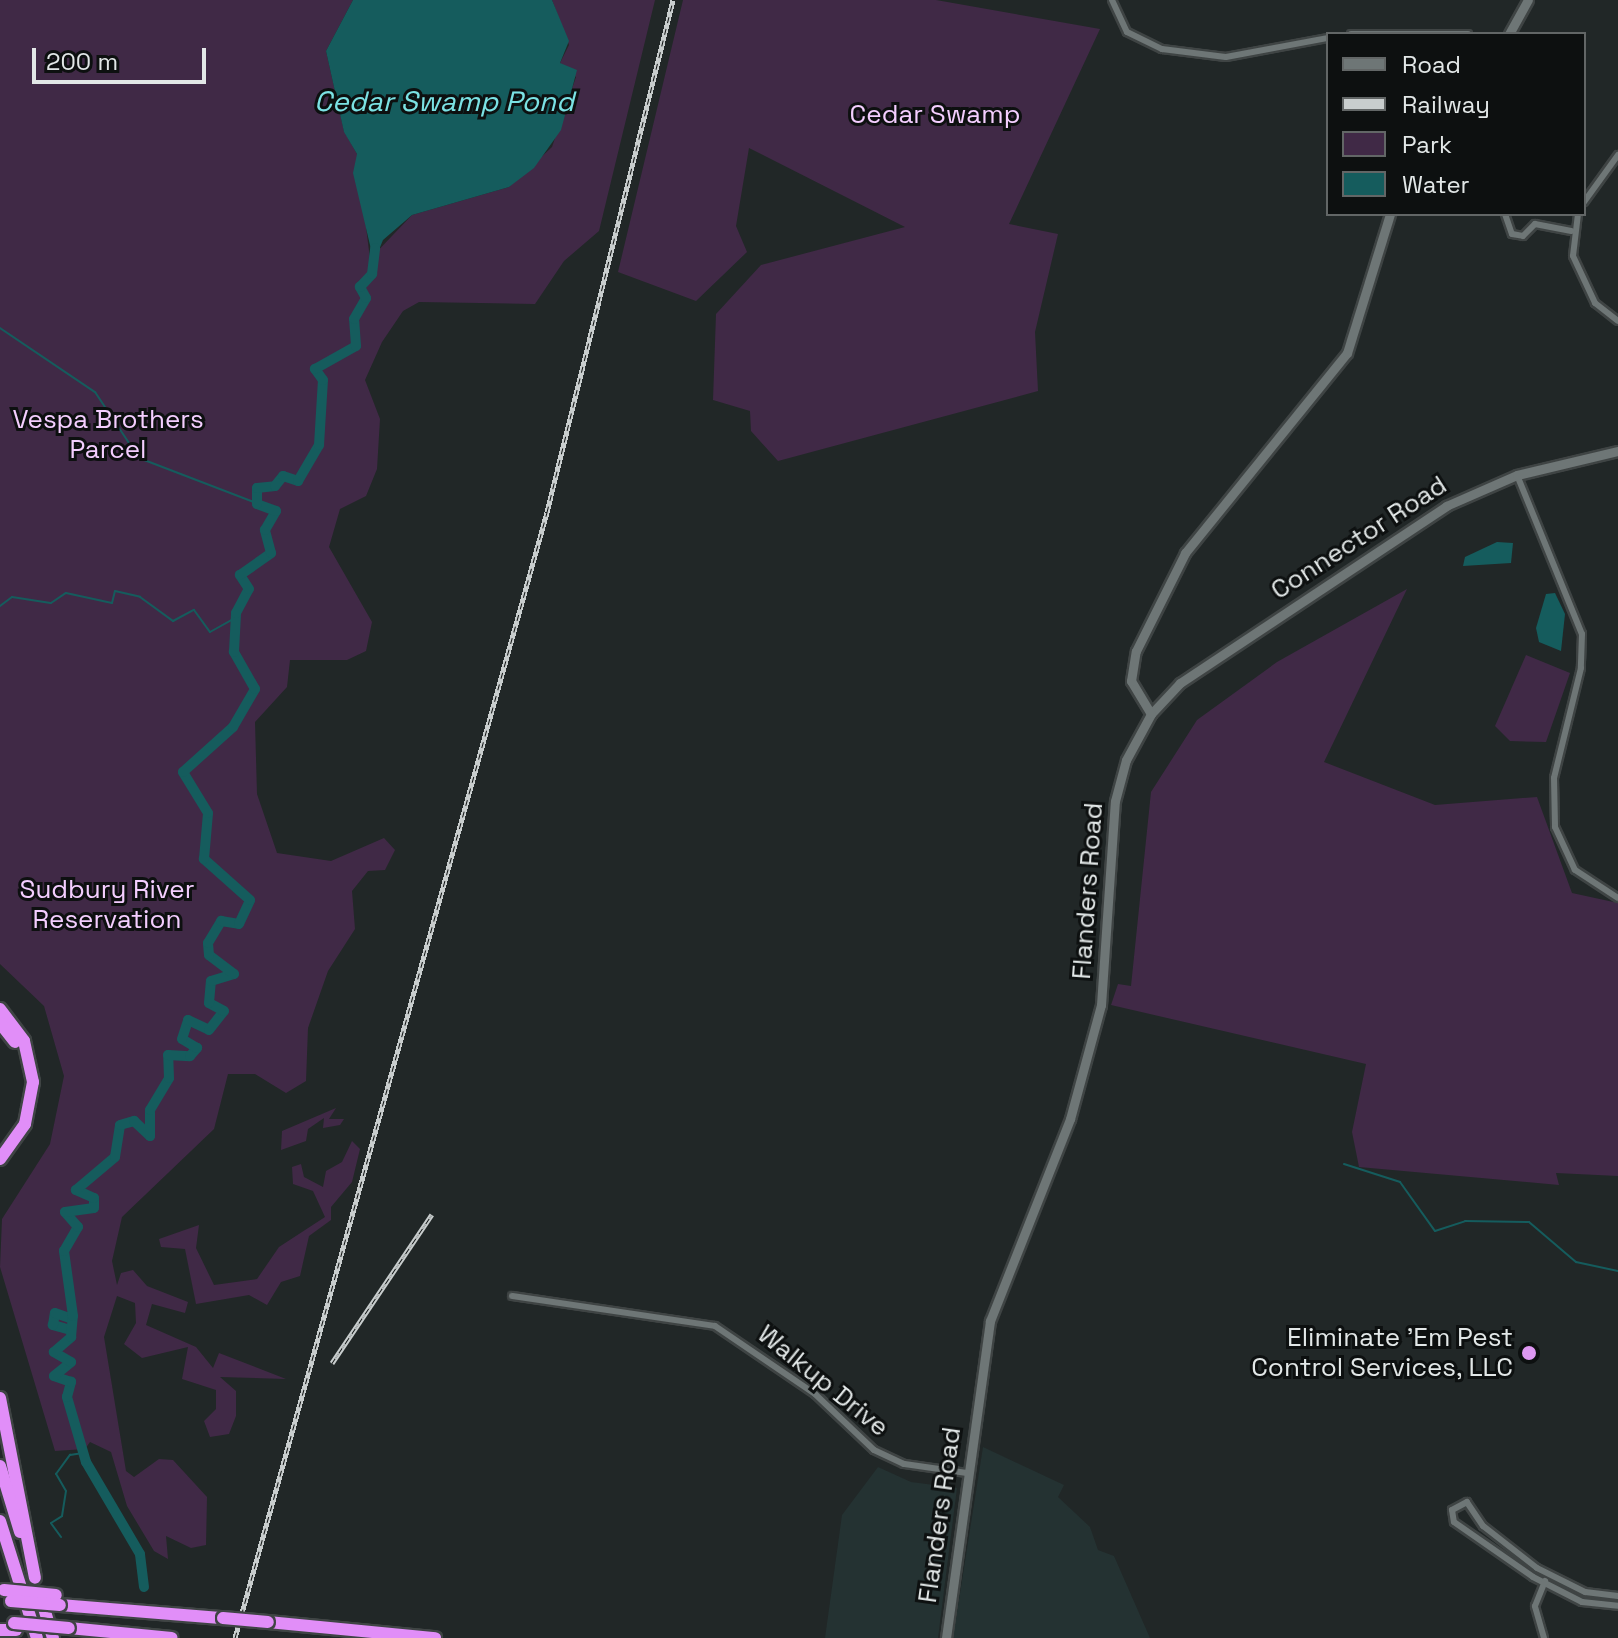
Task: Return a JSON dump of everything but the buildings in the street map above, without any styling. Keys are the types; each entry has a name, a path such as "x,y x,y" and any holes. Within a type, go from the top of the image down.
{"highway":[{"path":"0,1009 24,1041 33,1082 25,1124 0,1159"},
{"path":"0,1023 19,1051 25,1086 20,1116 0,1148"},
{"path":"0,1398 35,1578"},
{"path":"0,1466 53,1638"},
{"path":"0,1521 37,1638"},
{"path":"4,1595 128,1610 435,1638"},
{"path":"0,1622 15,1626 172,1638"},
{"path":"0,1630 15,1626"}],"main road":[{"path":"1510,32 1528,0"},
{"path":"1151,714 1131,681 1154,608 1195,539 1347,353 1364,318 1390,216"},
{"name":"Connector Road","path":"1151,714 1180,683 1387,541 1517,475 1618,451"},
{"name":"Flanders Road","path":"946,1638 967,1473 993,1310 1090,1058 1110,944 1115,801 1126,760 1151,714"}],"street":[{"path":"1112,0 1127,32 1162,49 1226,57 1326,38"},
{"path":"1586,199 1618,155"},
{"path":"1506,216 1512,234 1523,236 1535,224"},
{"path":"1532,216 1535,224"},
{"path":"1577,216 1571,231 1573,256 1595,303 1618,321"},
{"path":"1535,224 1571,231"},
{"path":"1517,475 1582,634 1581,668 1554,778 1555,827 1575,870 1618,898"},
{"name":"Walkup Drive","path":"512,1296 715,1326 815,1394 874,1450 904,1464 967,1473"},
{"path":"1618,1596 1585,1592 1549,1574 1483,1526 1467,1502 1452,1510 1454,1522 1543,1583 1582,1602 1618,1606"},
{"path":"1544,1638 1535,1606 1549,1574"}],"shaded area":[{"path":"983,1447 1064,1485 1058,1497 1090,1527 1098,1550 1114,1556 1150,1638 953,1638"},
{"path":"878,1467 911,1482 957,1488 938,1638 825,1638 842,1515"}],"green space":[{"path":"0,0 353,0 326,51 344,131 357,154 370,259 412,215 509,187 552,147 576,77 560,63 569,45 552,0 655,0 599,231 564,261 535,304 419,302 403,311 382,342 365,380 380,419 377,469 366,496 340,509 329,547 372,622 366,651 347,660 290,660 287,687 255,722 257,794 277,853 331,861 384,838 395,850 385,870 368,871 352,891 355,929 328,971 308,1028 306,1081 286,1093 255,1074 228,1074 214,1129 122,1217 112,1261 117,1285 121,1273 133,1270 147,1286 188,1302 185,1313 152,1304 146,1325 196,1347 213,1368 219,1353 286,1379 220,1377 236,1391 236,1416 229,1434 210,1437 204,1421 216,1409 216,1390 182,1379 188,1347 142,1358 124,1344 136,1323 135,1303 117,1296 104,1337 126,1471 134,1477 159,1459 173,1460 207,1497 206,1545 191,1548 166,1536 168,1559 154,1551 127,1506 111,1452 90,1442 85,1449 55,1451 0,1267 2,1219 50,1144 64,1076 44,1006 0,964"},
{"name":"Cedar Swamp","path":"683,0 936,0 1100,29 1009,224 1058,234 1035,332 1038,391 778,461 751,431 750,411 713,400 716,314 761,265 905,227 749,148 736,226 747,252 696,301 618,272"},
{"path":"1407,589 1324,762 1435,805 1537,797 1572,893 1618,903 1618,1176 1556,1173 1559,1185 1359,1167 1352,1132 1366,1064 1111,1005 1118,984 1131,986 1151,792 1197,720 1277,662"},
{"path":"1526,655 1570,673 1546,742 1510,741 1495,726"},
{"path":"336,1108 329,1119 344,1119 340,1125 323,1128 324,1118 308,1129 306,1141 281,1150 282,1131"},
{"path":"352,1141 360,1149 352,1182 331,1207 331,1220 309,1236 300,1276 281,1282 267,1305 249,1295 196,1304 185,1249 161,1247 159,1239 199,1225 196,1248 214,1285 257,1279 279,1247 325,1217 313,1191 293,1184 292,1167 301,1164 304,1177 323,1187 326,1171 342,1162"}],"water":[{"name":"Cedar Swamp Pond","path":"353,0 552,0 569,41 560,63 577,70 561,130 534,168 509,187 412,215 383,240 374,262 353,173 357,154 344,132 326,51"},
{"path":"1497,542 1513,543 1511,563 1463,566 1465,557"},
{"path":"1555,593 1565,614 1561,651 1539,642 1536,628 1546,594"}],"waterway":[{"path":"144,1587 140,1554 86,1462 67,1397 71,1382 54,1376 71,1362 54,1352 71,1337 73,1316 64,1251 78,1227 65,1212 94,1208 94,1198 76,1190 115,1157 120,1125 134,1121 150,1136 150,1110 169,1078 168,1055 190,1056 197,1048 182,1039 188,1020 209,1030 224,1011 209,1003 211,981 234,974 209,955 208,943 221,921 239,924 250,900 204,859 208,813 183,772 233,727 255,689 234,652 236,613 249,589 240,575 271,553 265,530 276,511 257,504 257,488 275,486 283,476 298,481 319,445 323,380 315,369 356,346 354,319 366,298 360,287 372,274 375,248"},
{"path":"0,328 95,392 139,458 256,503"},
{"path":"0,606 12,597 51,603 66,593 112,603 115,591 140,597 173,621 194,610 210,632 235,618"},
{"path":"1344,1164 1400,1182 1435,1231 1465,1221 1529,1222 1576,1262 1618,1271"},
{"path":"67,1329 53,1325 55,1313 72,1319"},
{"path":"61,1537 51,1523 62,1516 66,1491 56,1474 70,1455 83,1453"}],"railway":[{"path":"235,1638 547,512 673,0"},
{"path":"332,1363 432,1214"}],"place":[{"name":"Eliminate 'Em Pest Control Services, LLC","path":"1529,1353"}],"park label":[{"name":"Vespa Brothers Parcel","path":"108,435"},
{"name":"Sudbury River Reservation","path":"107,905"}]}
